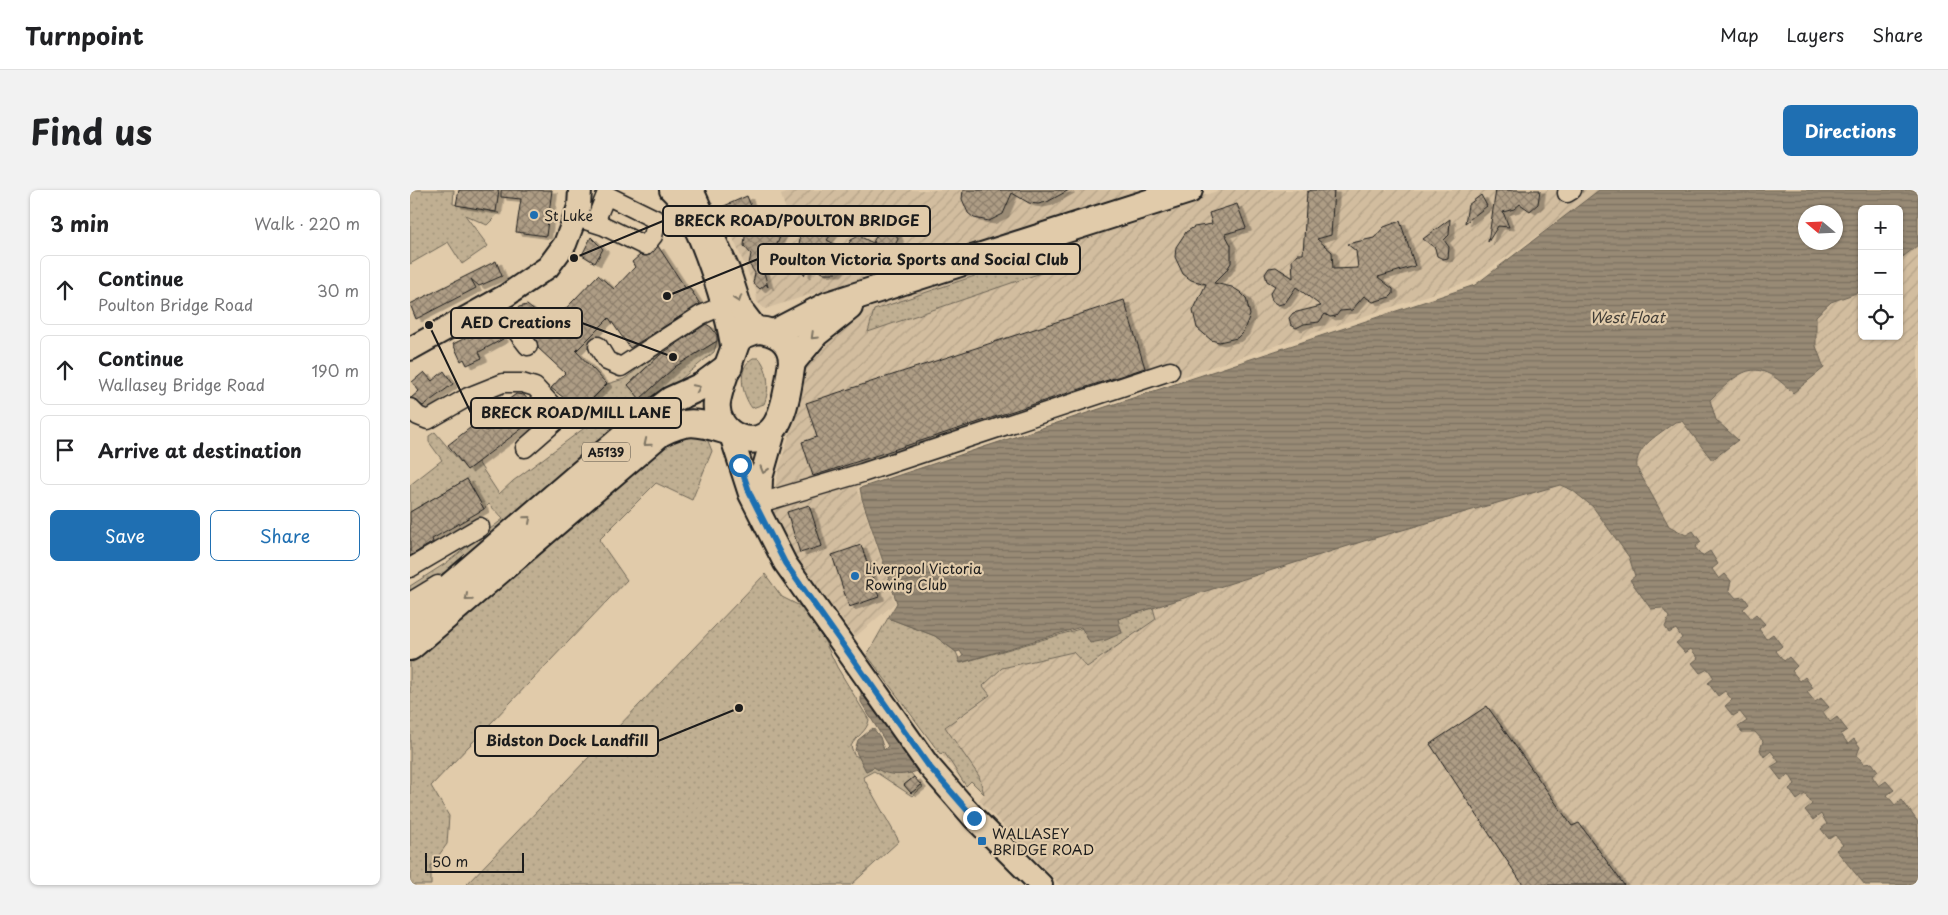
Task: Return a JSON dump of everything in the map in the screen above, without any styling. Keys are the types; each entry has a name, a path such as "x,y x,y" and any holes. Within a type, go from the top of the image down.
{"highway":[{"name":"A5139","path":"728,432 718,417 717,402 731,359 741,336 766,332 828,305 1189,190"},
{"name":"A5139","path":"410,647 660,433 680,423 706,424 741,439 762,438 776,425 792,362 816,333 865,294"},
{"path":"766,332 788,344 792,353 792,362"},
{"name":"A5139","path":"410,621 633,429 670,400 702,386 731,359"}],"main road":[{"path":"689,194 699,235 730,328 731,359"},
{"path":"689,194 729,272 742,309 766,332"},
{"path":"410,348 494,302 528,282 548,267 565,244 581,205"},
{"path":"760,509 761,478 776,425"},
{"path":"728,432 750,494 760,509 785,563 928,765 974,818 1041,885"}],"lane":[{"path":"494,302 528,346"},
{"path":"598,346 607,361 621,367 701,316 722,306"},
{"path":"760,509 862,473 1170,371"},
{"path":"410,408 428,420 468,397 503,383 522,383 535,387 559,413 557,420 526,448"},
{"path":"410,568 480,527"},
{"path":"410,602 438,585 448,588"}],"shaded area":[{"path":"410,190 454,190 453,204 499,213 487,225 465,215 488,246 462,264 448,242 410,264"},
{"path":"795,190 1139,190 765,309 757,302 756,291 732,236 788,216 781,195"},
{"path":"1220,190 1599,190 1571,212 1473,280 865,482 857,488 895,603 855,637 768,520 780,465 801,397 804,364 825,338 869,308"},
{"path":"1918,245 1918,822 1902,800 1895,805 1887,795 1893,790 1886,781 1880,786 1872,776 1878,770 1864,764 1857,755 1860,747 1848,744 1840,734 1837,717 1831,722 1823,712 1821,698 1815,702 1807,692 1813,688 1805,677 1800,681 1792,670 1797,666 1784,661 1775,651 1773,634 1766,639 1758,629 1764,624 1751,618 1743,608 1749,603 1736,599 1729,590 1725,574 1720,579 1712,569 1709,551 1702,556 1694,546 1693,531 1686,535 1669,526 1637,467 1636,459 1638,452 1675,422 1682,421 1712,460 1737,441 1716,420 1710,399 1745,370 1756,368 1777,377 1793,393 1824,368 1816,346 1816,316 1831,302 1858,292 1858,340 1903,340 1903,257"},
{"path":"1063,246 1070,263 868,332 874,310"},
{"path":"717,341 714,352 681,379 683,386 510,526 410,597 410,586 446,563 503,519 489,504 484,509 467,479 410,512 410,485 442,460 429,442 429,436 435,432 467,470 478,462 499,494 513,481 587,426 577,408 583,404 586,406 607,384 624,379 665,349 628,385 640,398 676,366"},
{"path":"753,358 759,358 765,368 768,386 764,404 752,408 748,403 742,382 744,368"},
{"path":"696,433 708,441 712,451 692,500 656,483 599,540 627,580 431,786 449,816 447,844 431,866 431,885 410,885 410,657 658,442"},
{"path":"1560,485 1572,490 1593,507 1629,557 1636,577 1631,580 1651,609 1662,608 1669,617 1665,627 1669,633 1676,628 1683,638 1676,643 1690,649 1698,658 1692,663 1708,668 1715,678 1709,683 1718,696 1725,691 1732,701 1725,706 1733,716 1740,712 1763,741 1764,757 1771,751 1779,762 1772,767 1789,774 1796,784 1797,799 1805,794 1812,804 1805,810 1821,814 1828,824 1821,829 1829,839 1835,835 1843,845 1836,850 1865,885 1060,885 979,800 984,794 971,781 966,786 904,705 1117,619 1364,541"},
{"path":"765,574 782,597 802,607 824,640 837,667 869,720 866,728 851,746 854,755 859,757 866,771 874,767 891,773 911,773 914,777 904,785 911,793 921,785 923,787 912,796 874,771 863,777 899,841 851,885 466,885"},
{"path":"1153,608 1156,619 1087,667 1073,652 1002,668 983,686 990,695 945,727 979,776 984,794 971,781 966,786 944,752 941,755 867,655 888,618 935,636 956,652 961,663"}],"water":[{"name":"West Float","path":"1599,190 1918,190 1918,245 1903,257 1903,205 1858,205 1858,292 1831,302 1816,316 1816,346 1824,368 1793,393 1769,374 1750,371 1741,374 1710,400 1716,420 1738,440 1712,460 1682,421 1675,422 1644,447 1637,460 1637,468 1669,526 1686,535 1693,531 1701,542 1695,547 1702,556 1710,551 1718,564 1712,569 1719,579 1725,574 1731,581 1729,590 1736,598 1744,597 1749,604 1743,609 1751,618 1756,614 1765,624 1759,629 1766,639 1773,634 1782,646 1776,651 1784,661 1789,657 1797,666 1792,671 1800,681 1805,677 1813,688 1807,692 1815,702 1821,698 1829,707 1823,712 1830,722 1837,717 1847,730 1841,734 1848,744 1854,739 1860,747 1857,755 1864,764 1872,763 1878,771 1872,776 1879,786 1886,781 1894,790 1887,795 1895,805 1902,800 1918,822 1918,885 1865,885 1836,850 1843,845 1835,835 1829,839 1821,829 1827,824 1821,814 1813,820 1805,810 1812,804 1805,794 1797,800 1789,789 1795,784 1789,774 1781,780 1771,767 1779,762 1771,751 1764,757 1760,750 1763,741 1755,732 1742,732 1738,727 1747,721 1740,712 1733,716 1725,706 1732,700 1725,691 1718,696 1708,683 1714,678 1708,669 1700,673 1692,663 1698,658 1691,649 1685,653 1676,643 1682,638 1676,629 1669,633 1665,627 1669,617 1662,608 1651,609 1630,580 1635,576 1629,557 1593,507 1572,490 1560,485 1364,541 1118,619 1122,633 1106,640 1090,643 1081,627 960,663 958,659 963,656 960,651 956,652 935,636 888,618 897,603 860,488 1475,285"},
{"path":"861,691 920,770 890,774 874,767 866,771 855,750 858,740 873,728 880,737 884,750 888,746 861,702"}],"building":[{"path":"459,190 499,190 496,212 456,205"},
{"name":"St Luke","path":"501,190 552,190 546,236 516,232 521,199 501,197"},
{"path":"963,190 1069,190 1047,202 1038,204 1029,203 1012,193 1003,214 989,221 974,218 968,213 962,199"},
{"path":"1312,190 1334,190 1331,235 1317,239 1332,252 1333,269 1358,268 1356,251 1347,244 1374,238 1384,227 1400,221 1415,266 1378,277 1393,289 1393,294 1390,297 1373,302 1364,296 1352,310 1340,311 1336,316 1330,317 1325,314 1319,322 1304,324 1296,328 1291,325 1289,318 1293,313 1321,306 1296,287 1285,303 1278,305 1272,301 1270,293 1275,286 1267,281 1265,274 1269,268 1276,267 1293,278 1292,260 1297,254 1303,254 1307,192"},
{"path":"1496,190 1540,190 1538,204 1530,211 1520,204 1514,209 1503,212 1509,227 1498,226 1488,242"},
{"path":"1481,195 1487,206 1465,223 1468,205"},
{"path":"747,196 761,231 773,229 781,234 776,247 787,259 778,265 762,265 768,287 766,284 760,289 753,283 755,273 749,264 751,254 744,246 745,237 737,211 719,218 715,210"},
{"path":"1237,204 1246,228 1225,234 1231,245 1231,263 1214,283 1232,287 1240,292 1246,298 1250,315 1243,332 1237,338 1219,342 1211,340 1197,328 1193,311 1206,284 1191,280 1183,274 1175,257 1176,247 1186,232 1194,227 1212,224 1209,213"},
{"path":"821,211 830,213 836,222 835,229 827,240 845,250 851,240 859,236 875,244 864,257 846,256 843,265 836,273 823,273 810,264 804,275 799,245 800,238 790,230 794,221 800,220 808,223 814,215"},
{"path":"1450,219 1449,235 1444,240 1449,247 1448,258 1443,259 1437,256 1435,248 1423,239"},
{"path":"886,228 895,231 898,239 894,247 886,249 873,242 879,231"},
{"path":"591,237 603,249 595,263 582,255"},
{"path":"658,246 686,289 689,287 700,304 630,348 609,318 576,351 607,384 585,406 583,404 577,408 551,388 565,373 538,348 536,340 514,311 519,307 527,305 551,324 598,275 614,289 635,267 632,262 640,255 650,255"},
{"path":"496,261 502,276 479,286 471,279 476,288 416,319 410,304"},
{"path":"1124,300 1145,368 813,476 802,442 817,437 806,403"},
{"path":"706,324 717,335 717,341 676,366 640,399 628,385 660,355"},
{"path":"496,325 503,339 479,352 482,358 467,365 464,359 461,361 453,344 471,335 472,338"},
{"path":"444,371 453,384 423,406 411,398 419,391 412,382 424,372 432,381"},
{"path":"516,394 524,395 540,415 467,470 448,445 479,421 486,431 493,426 488,415"},
{"path":"467,479 484,509 432,539 433,542 410,556 410,512"},
{"path":"809,505 822,546 800,553 787,512"},
{"name":"Liverpool Victoria Rowing Club","path":"861,545 879,597 849,607 832,555"},
{"path":"1487,706 1572,826 1579,823 1624,885 1523,885 1430,744"},
{"path":"914,777 921,785 911,793 904,785"}],"place":[{"name":"St Luke","path":"534,215"},
{"name":"BRECK ROAD/POULTON BRIDGE","path":"574,258"},
{"name":"Poulton Victoria Sports and Social Club","path":"667,296"},
{"name":"BRECK ROAD/MILL LANE","path":"429,325"},
{"name":"AED Creations","path":"673,357"},
{"name":"Liverpool Victoria Rowing Club","path":"855,576"},
{"name":"Bidston Dock Landfill","path":"739,708"},
{"name":"WALLASEY BRIDGE ROAD","path":"982,841"}],"route":[{"path":"740,465 750,494 785,563 928,765 974,818"}]}
